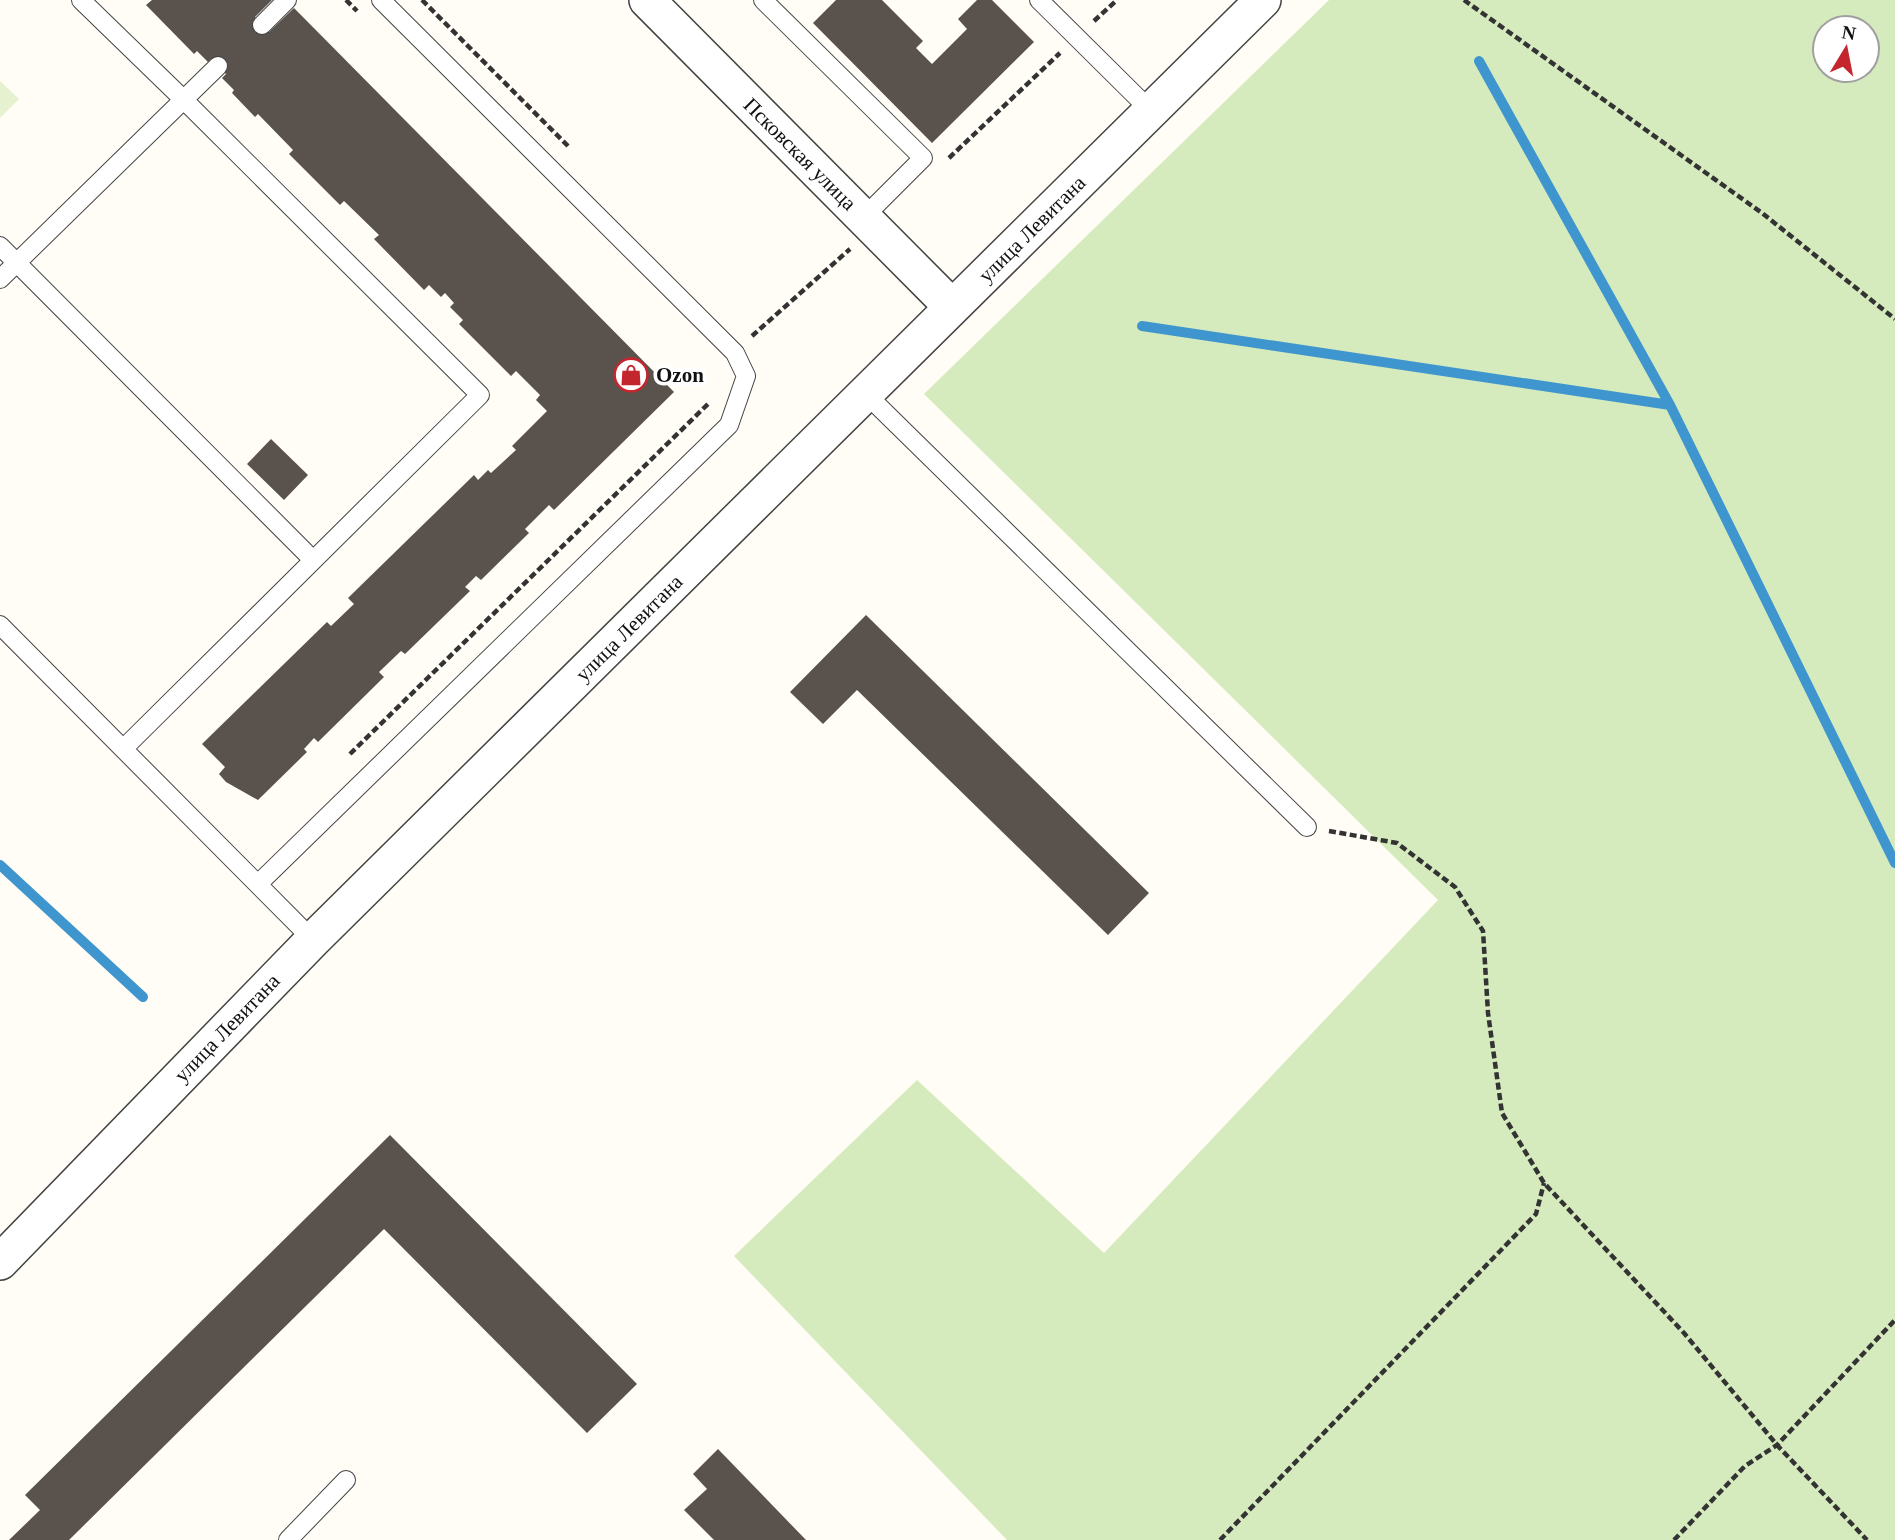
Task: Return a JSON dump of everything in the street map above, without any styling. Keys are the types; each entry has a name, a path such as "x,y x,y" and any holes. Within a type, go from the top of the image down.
{"street":[{"name":"Псковская улица","path":"647,0 953,307"},
{"name":"улица Левитана","path":"0,1262 313,940 1263,0"}],"lane":[{"path":"81,0 480,395 123,749"},
{"path":"262,24 287,0"},
{"path":"258,884 729,425 746,376 735,353 381,0"},
{"path":"762,0 923,158 863,218"},
{"path":"1039,0 1151,111"},
{"path":"0,279 218,66"},
{"path":"0,246 313,560"},
{"path":"866,394 1307,827"},
{"path":"0,625 313,940"},
{"path":"288,1540 346,1480"}],"path":[{"path":"1464,0 1762,214 1895,319"},
{"path":"342,762 711,401"},
{"path":"1307,827 1397,843 1455,887 1483,931 1488,1013 1502,1113 1544,1182 1684,1333 1777,1445 1867,1540"},
{"path":"1220,1540 1536,1214 1544,1182"},
{"path":"1674,1540 1745,1466 1777,1445 1895,1320"}],"green space":[{"path":"1329,0 1895,0 1895,1540 1007,1540 734,1256 917,1080 1104,1253 1438,900 924,394"},
{"path":"0,81 19,99 0,118"}],"building":[{"path":"152,0 272,0 255,17 269,32 294,8 674,392 554,510 549,505 525,529 529,533 481,580 476,576 465,587 470,591 405,654 401,651 379,672 384,677 318,742 314,738 304,749 307,752 258,800 226,782 219,774 225,767 202,744 327,622 331,626 354,604 348,598 474,475 478,480 488,470 491,473 516,450 512,446 547,411 536,400 540,395 516,371 511,376 459,324 463,320 450,307 454,303 445,293 441,297 429,285 424,290 374,239 379,235 344,201 340,205 289,154 293,150 258,114 255,117 232,93 234,90 222,78 226,74 211,59 208,62 197,51 194,54 146,5"},
{"path":"836,0 882,0 923,41 916,48 932,64 967,29 958,19 977,0 992,0 1034,42 932,143 813,23"},
{"path":"271,439 308,475 284,500 247,464"},
{"path":"866,615 1149,893 1108,935 857,690 823,724 790,692"},
{"path":"390,1135 637,1384 587,1433 384,1229 69,1540 9,1540 40,1510 25,1495"},
{"path":"718,1449 806,1540 714,1540 684,1510 707,1489 693,1474"}],"waterway":[{"path":"1479,61 1670,405"},
{"path":"1142,326 1670,405 1895,863"},
{"path":"0,865 143,997"}],"place":[{"name":"Ozon","path":"631,375"}]}
